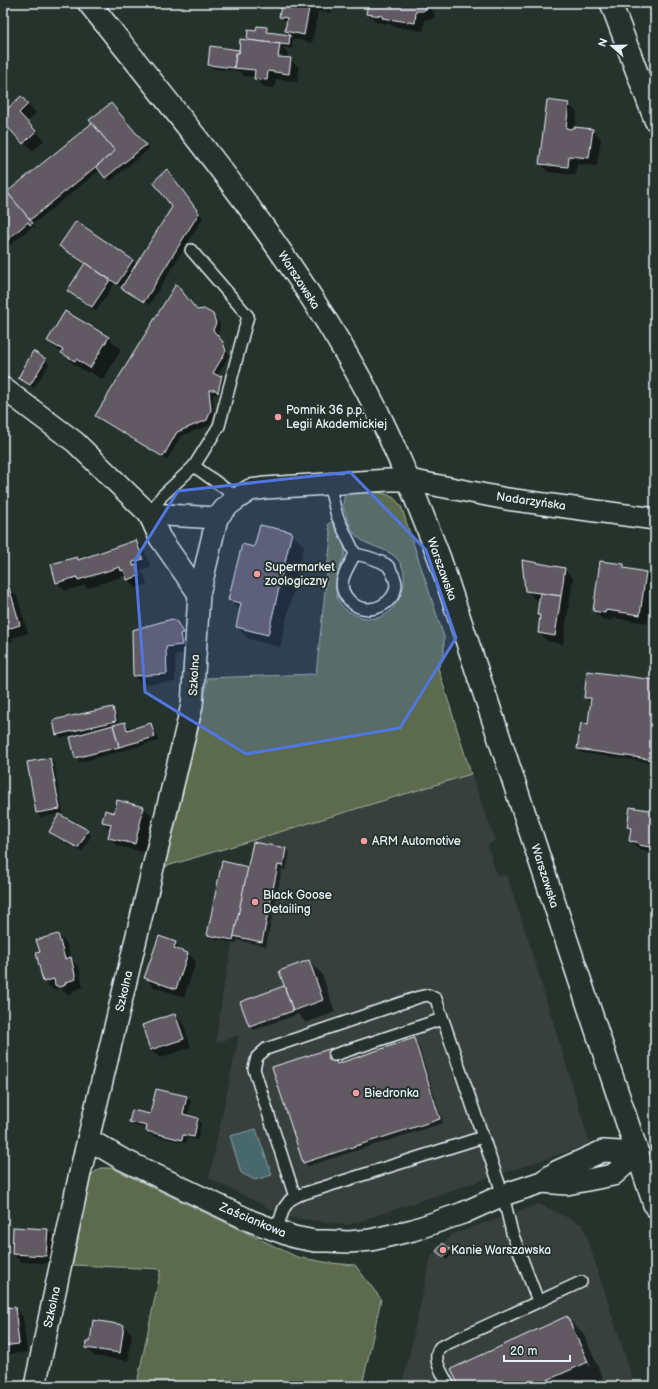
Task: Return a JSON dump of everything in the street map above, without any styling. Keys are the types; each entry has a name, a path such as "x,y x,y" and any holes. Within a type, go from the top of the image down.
{"main road":[{"name":"Warszawska","path":"89,3 264,226 358,373 409,480 439,558 655,1206"}],"street":[{"path":"611,3 655,120"},
{"path":"3,388 74,442 149,514 160,538 199,594"},
{"name":"Szkolna","path":"35,1386 88,1139 192,705 199,594 217,518 226,507 250,490 389,480 409,480"},
{"name":"Nadarzyńska","path":"409,480 507,498 655,518"},
{"path":"149,514 217,518"},
{"name":"Zaściankowa","path":"88,1139 120,1158 251,1221 276,1231 294,1237 315,1241 350,1242 371,1240 413,1230 463,1212 503,1195 542,1182 558,1171 603,1151 638,1153"}],"lane":[{"path":"149,514 162,496 194,466 219,426 248,316 191,250"},
{"path":"194,466 238,498"},
{"path":"329,484 337,516 355,554 374,559 388,566 396,578 395,589 391,598 384,605 373,610 363,609 353,604 342,590 342,580 355,554"},
{"path":"295,1197 254,1069 257,1057 266,1049 428,995 436,999 503,1195 512,1234 538,1301"},
{"path":"334,1055 442,1019"},
{"path":"276,1231 284,1208 290,1200 295,1197 483,1137"},
{"path":"449,1386 437,1362 436,1354 440,1347 580,1282"}],"highlighted area":[{"path":"350,472 426,550 456,638 400,728 246,754 145,692 135,560 178,491"}],"shaded area":[{"path":"471,774 495,839 487,845 497,876 507,876 526,933 590,1144 348,1225 286,1217 209,1178 239,1035 216,1043 223,990 253,839"},
{"path":"539,1204 583,1225 635,1386 402,1386 431,1257 451,1235"}],"green space":[{"path":"374,491 394,498 401,506 444,637 444,657 438,668 471,774 164,867 203,710 207,678 316,674 331,536 328,524 332,522 341,537 345,548 345,555 341,562 336,581 337,597 343,607 349,612 359,616 377,618 392,610 397,603 404,586 403,568 399,561 389,552 359,539 351,528 344,509 343,501 347,492"},
{"path":"100,1168 112,1168 297,1257 330,1263 355,1265 381,1299 362,1386 126,1386 137,1383 161,1269 72,1265 91,1175"}],"water":[{"path":"256,1129 272,1175 255,1180 241,1173 230,1136"}],"building":[{"path":"290,3 310,3 304,35 285,31 287,18 279,17 281,6 289,7"},
{"path":"310,3 323,3 322,5"},
{"path":"368,3 425,3 427,5 426,9 423,11 416,11 415,23 366,14"},
{"path":"257,26 267,27 267,32 290,35 289,45 247,40 248,30 256,31"},
{"path":"240,39 280,44 278,57 291,58 289,74 268,71 267,80 254,79 255,70 234,68 236,53 239,53"},
{"path":"210,46 239,50 239,53 236,53 234,68 208,65"},
{"path":"21,96 28,104 19,113 36,131 23,144 3,122 3,113"},
{"path":"547,100 569,103 566,128 571,129 574,127 593,129 589,158 569,156 568,167 539,164"},
{"path":"111,103 146,145 105,178 96,166 115,151 89,120"},
{"path":"92,123 115,151 30,220 7,192"},
{"path":"167,169 199,213 144,302 121,288 172,207 153,182"},
{"path":"6,191 33,223 30,225 28,222 3,244 3,196 5,194 4,192"},
{"path":"76,221 133,260 117,284 59,246"},
{"path":"85,263 110,280 92,307 67,291"},
{"path":"176,284 197,310 204,309 213,314 216,323 213,330 223,342 226,351 213,373 219,376 222,375 218,393 216,390 209,390 211,410 207,420 177,432 163,457 95,416"},
{"path":"65,311 109,337 90,368 76,359 75,361 61,353 63,350 47,341"},
{"path":"33,351 46,359 30,385 18,378"},
{"path":"260,525 292,532 268,635 236,627 241,603 228,600 242,544 254,547"},
{"path":"136,540 143,559 133,562 133,566 136,565 139,576 127,580 124,570 121,571 120,567 78,580 77,577 56,583 51,564 77,557 78,560"},
{"path":"522,560 565,568 561,596 525,591"},
{"path":"600,561 624,564 624,568 646,572 640,615 606,610 605,613 593,611"},
{"path":"9,587 20,625 4,630 5,632 3,633 3,588"},
{"path":"540,593 561,596 555,636 538,633 540,615 537,615"},
{"path":"172,619 177,622 183,633 180,634 182,645 166,647 167,674 133,676 132,630"},
{"path":"587,671 655,680 655,760 577,749 581,723 588,724 591,698 584,698"},
{"path":"113,707 116,721 56,735 53,720"},
{"path":"125,722 127,730 151,723 155,737 119,747 113,725"},
{"path":"113,725 119,747 75,758 70,737"},
{"path":"50,758 60,809 36,813 27,762"},
{"path":"117,800 144,807 135,844 108,838 111,824 102,822 105,810 114,813"},
{"path":"630,807 655,811 655,848 639,845 637,842 629,841 631,828 627,827"},
{"path":"59,814 88,830 78,848 49,832"},
{"name":"Black Goose Detailing","path":"253,842 286,848 283,866 278,865 262,942 233,936"},
{"path":"222,861 248,867 233,940 207,935"},
{"path":"58,934 65,959 71,957 76,979 66,982 64,986 59,987 55,985 54,979 43,982 36,953 40,952 36,940"},
{"path":"159,936 176,942 174,948 188,953 176,989 144,978"},
{"path":"309,960 323,1000 293,1011 279,971"},
{"path":"284,986 293,1011 249,1026 240,1002"},
{"path":"175,1014 184,1039 150,1050 142,1025 154,1021 153,1020"},
{"name":"Biedronka","path":"414,1038 440,1119 303,1163 272,1067 332,1048 337,1064"},
{"path":"156,1089 187,1096 183,1114 198,1118 194,1137 183,1135 182,1140 146,1131 147,1126 129,1122 132,1110 150,1114"},
{"path":"13,1227 48,1229 46,1256 12,1254"},
{"name":"Kanie Warszawska","path":"443,1243 450,1249 443,1257 436,1251"},
{"path":"15,1307 19,1344 3,1346 3,1308"},
{"path":"567,1316 588,1362 534,1386 459,1386 451,1369"},
{"path":"93,1320 124,1325 120,1353 85,1348 86,1342 90,1342"}],"place":[{"name":"Pomnik 36 p.p. Legii Akademickiej","path":"278,417"},
{"name":"Supermarket zoologiczny","path":"257,574"},
{"name":"ARM Automotive","path":"364,841"},
{"name":"Black Goose Detailing","path":"255,902"},
{"name":"Biedronka","path":"356,1093"},
{"name":"Kanie Warszawska","path":"443,1250"}]}
